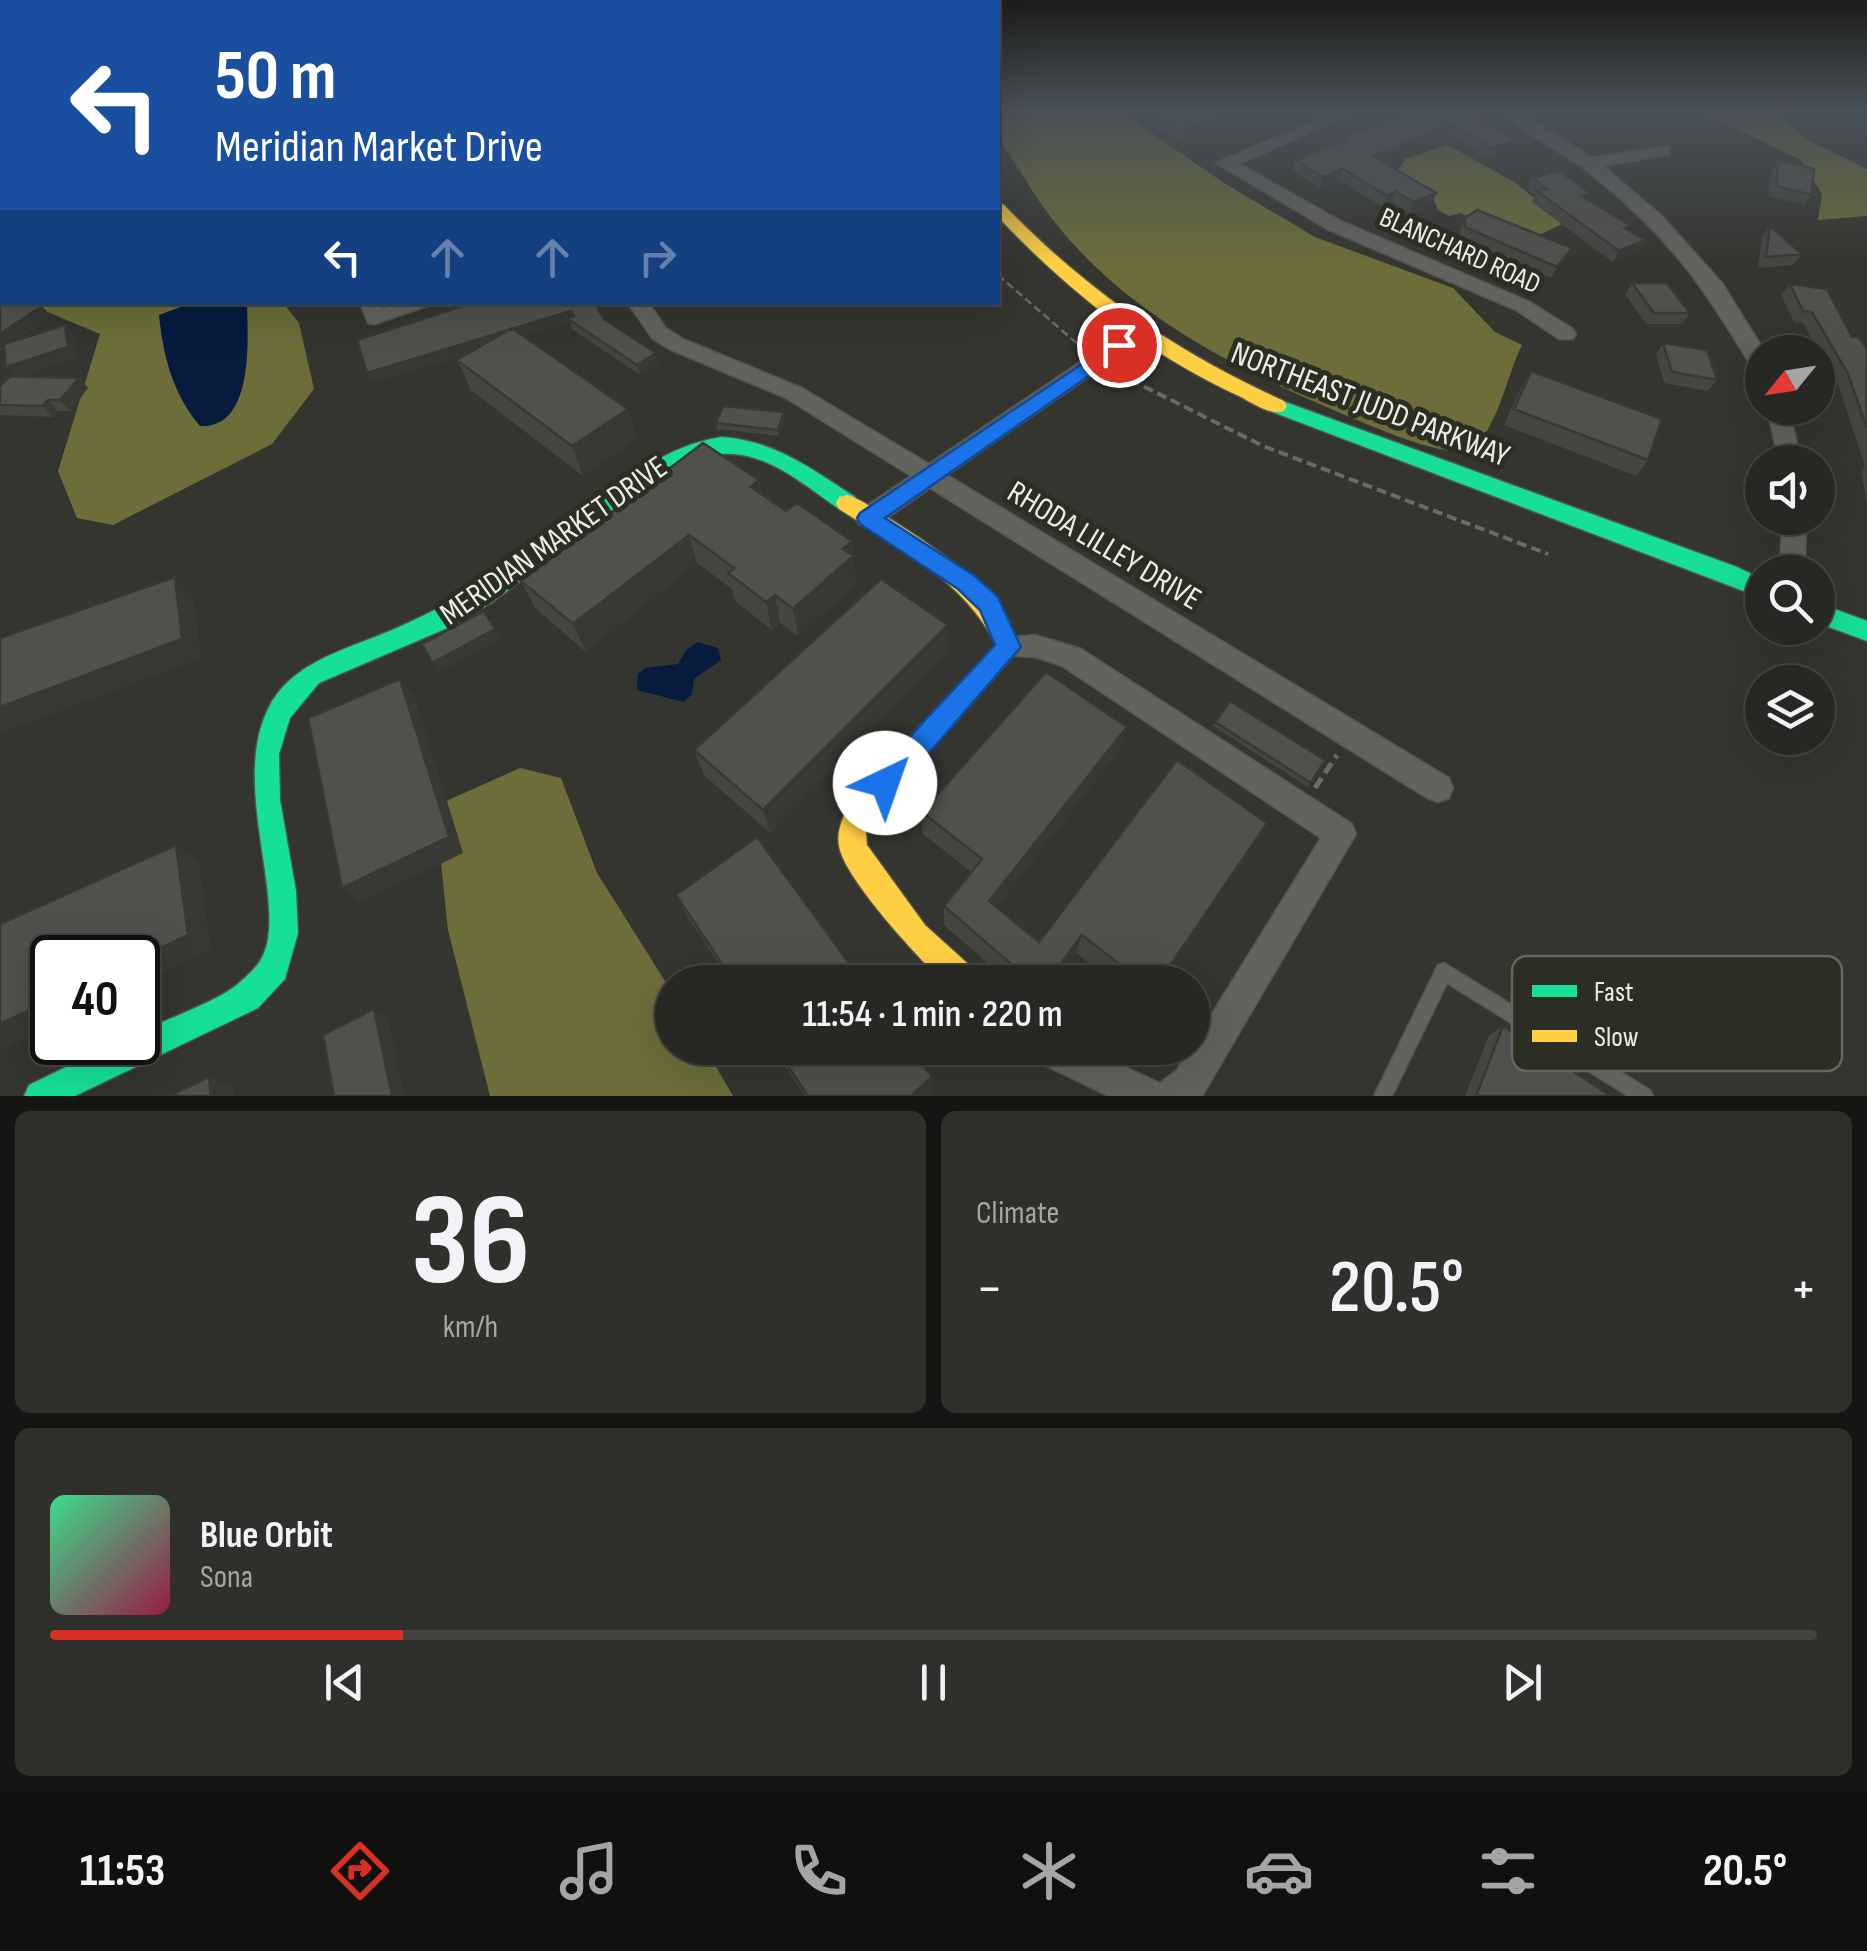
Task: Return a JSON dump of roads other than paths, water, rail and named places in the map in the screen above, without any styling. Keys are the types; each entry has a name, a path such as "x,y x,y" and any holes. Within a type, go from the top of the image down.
{"main road":[{"name":"NORTHEAST JUDD PARKWAY","path":"1000,210 1118,338 1262,420 1745,592"},
{"path":"1000,240 1025,269"},
{"name":"MERIDIAN MARKET DRIVE","path":"40,1096 206,1020 259,988 276,963 284,908 261,776 267,734 296,686 359,654 430,626 477,600 671,459 701,444 730,444 770,452 966,583 990,604 1009,647"},
{"path":"1835,619 1867,631"},
{"path":"947,965 915,935 853,849 852,831 860,810 1009,647"}],"street":[{"name":"BLANCHARD ROAD","path":"1225,163 1334,225 1523,306 1566,334"},
{"path":"1591,164 1595,163"},
{"path":"1591,164 1675,237 1730,309 1745,336"},
{"path":"371,305 375,318 418,305"},
{"name":"RHODA LILLEY DRIVE","path":"639,305 659,333 676,344 794,393 1438,788"},
{"path":"868,518 1118,338"},
{"path":"1009,647 1035,646 1072,657 1341,834 1190,1083 1172,1096"},
{"path":"1082,1065 1149,1096"}],"lane":[{"path":"1382,1096 1444,971 1512,1014"},
{"path":"1604,1071 1644,1096"}],"water":[{"path":"186,305 247,305 244,380 230,413 218,423 200,426 183,401 171,374 159,315"},
{"path":"698,642 718,648 721,660 694,679 692,694 684,702 637,690 638,674 645,668 678,664 686,650"}]}
